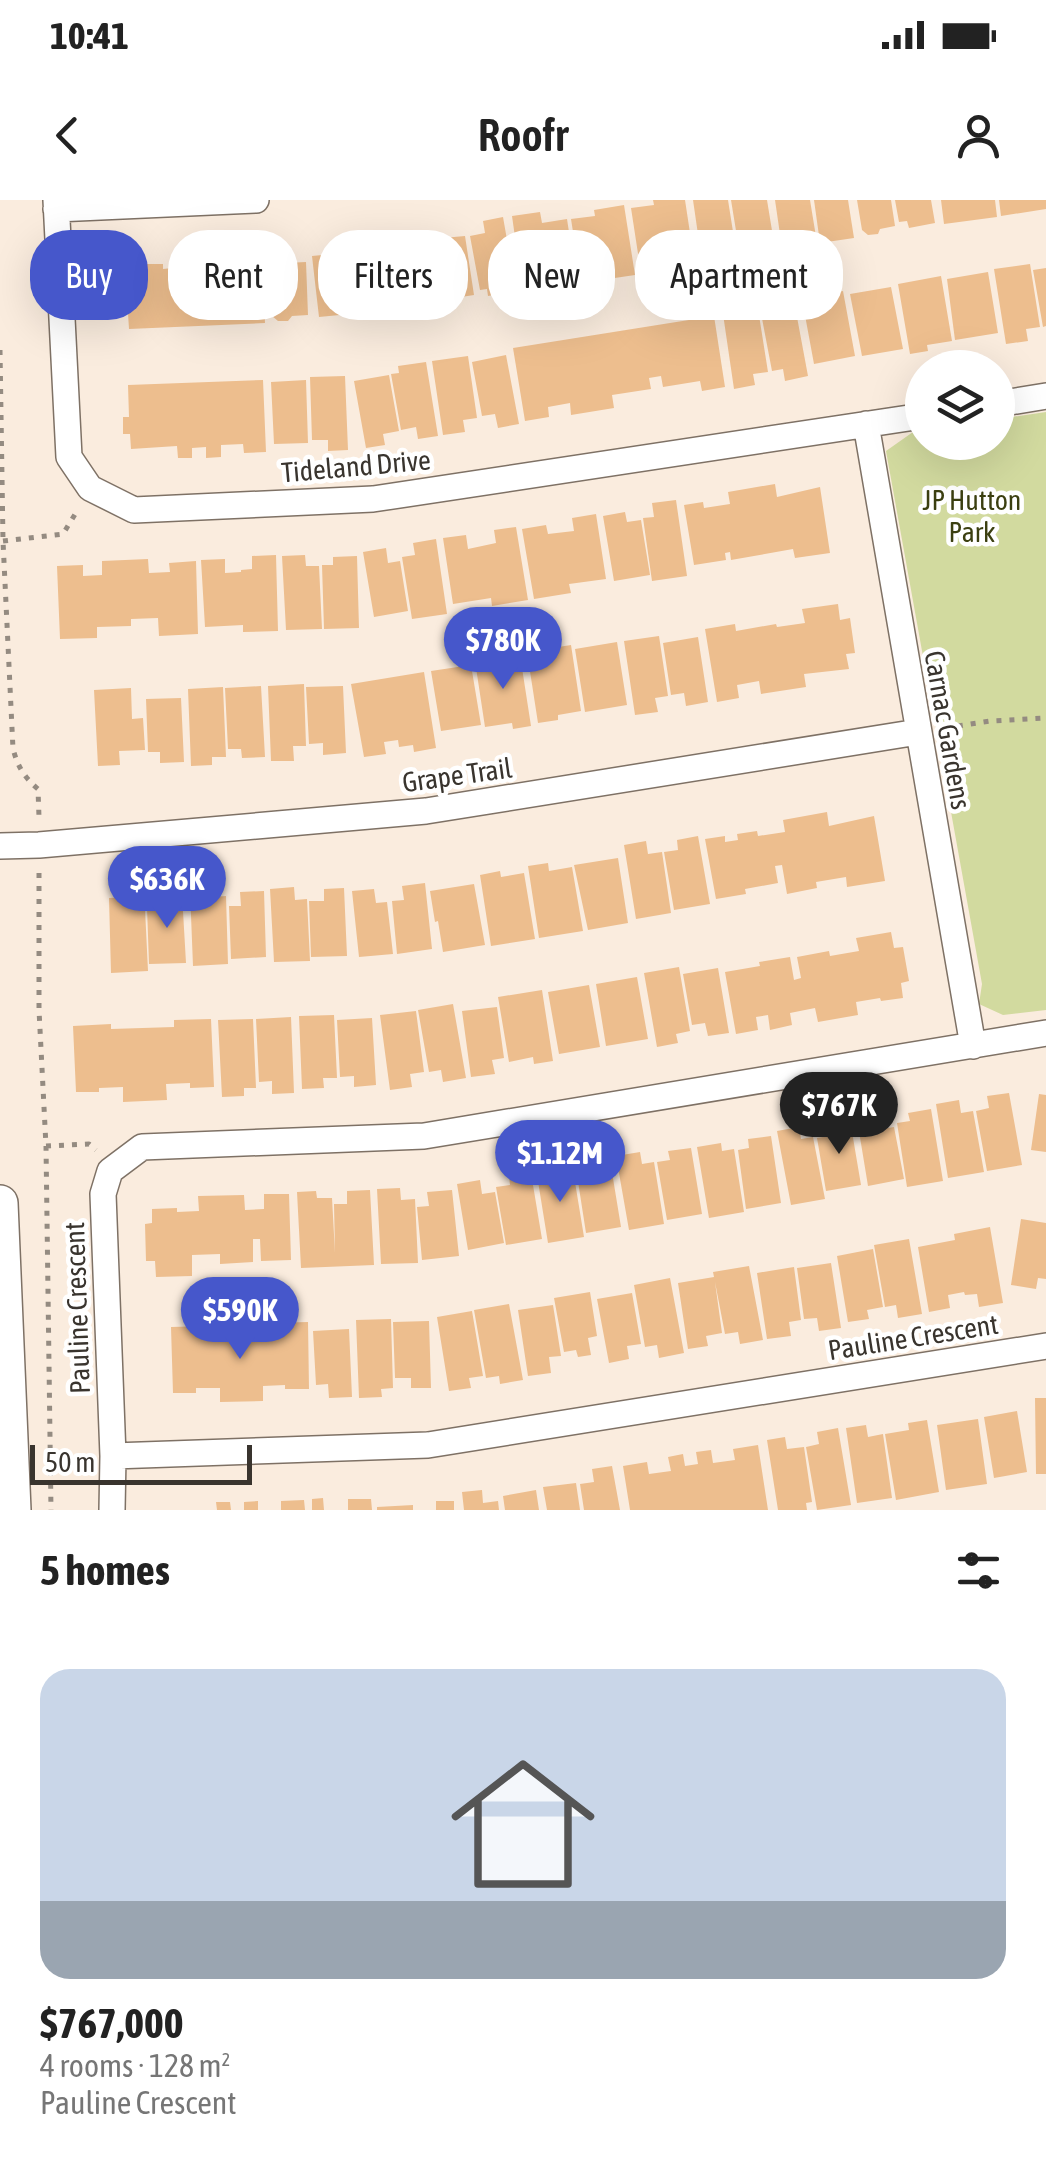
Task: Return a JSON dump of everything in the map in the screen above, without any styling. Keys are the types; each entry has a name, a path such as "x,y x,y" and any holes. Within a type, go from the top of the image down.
{"main road":[{"path":"0,1202 13,1510"}],"street":[{"path":"90,488 69,456 56,204 256,200"},
{"path":"1015,401 1046,396"},
{"name":"Tideland Drive","path":"90,488 134,510 373,500 905,418"},
{"name":"Carnac Gardens","path":"866,424 972,1046"},
{"name":"Grape Trail","path":"0,846 426,812 918,732"},
{"path":"117,1166 142,1146 424,1136 1046,1033"},
{"name":"Pauline Crescent","path":"117,1166 110,1172 103,1194 112,1456 428,1444 1046,1346"},
{"path":"112,1456 112,1510"}],"path":[{"path":"0,350 13,749 17,765 38,790"},
{"path":"4,541 63,534 90,488"},
{"path":"918,732 990,721 1046,718"},
{"path":"39,906 51,1510"},
{"path":"46,1146 89,1144 117,1166"}],"green space":[{"name":"JP Hutton Park","path":"1046,412 1046,1010 1003,1015 979,1004 982,984 886,451 905,438 905,460 1015,460 1015,417"}],"building":[{"path":"653,200 685,200 690,230 635,230 635,234 631,208 654,205"},
{"path":"693,200 728,200 733,230 697,230"},
{"path":"731,200 767,200 772,230 736,230"},
{"path":"775,200 810,200 815,230 779,230"},
{"path":"814,200 848,200 854,238 843,240 843,230 818,230"},
{"path":"857,200 891,200 895,226 868,235 862,230"},
{"path":"895,200 931,200 935,223 909,228 907,221 899,222"},
{"path":"941,200 995,200 997,217 944,224"},
{"path":"999,200 1046,200 1046,209 1001,216"},
{"path":"624,205 635,275 615,278 615,230 573,230 571,219 595,216 594,210"},
{"path":"540,212 542,223 567,219 569,230 514,230 512,216"},
{"path":"503,217 505,230 488,230 488,296 487,289 480,290 470,236 485,233 483,221"},
{"path":"318,255 318,308 312,256"},
{"path":"468,256 474,295 468,296"},
{"path":"298,262 306,262 308,315 298,316"},
{"path":"148,264 163,264 163,269 168,268 168,320 265,323 129,329 128,320 148,320"},
{"path":"1030,264 1040,327 1026,329 1028,341 1006,344 994,269"},
{"path":"1046,268 1046,326 1043,327 1033,270"},
{"path":"988,272 998,333 955,340 947,279"},
{"path":"941,276 952,341 927,345 928,350 909,350 898,284"},
{"path":"891,287 903,349 862,356 850,294"},
{"path":"843,291 855,356 814,364 806,320 843,320"},
{"path":"689,320 715,320 725,387 702,391 700,381 663,387 661,376 649,378 651,389 612,395 614,408 571,415 570,403 548,407 549,417 525,421 513,348"},
{"path":"724,320 760,320 768,372 753,374 755,385 734,389"},
{"path":"762,320 798,320 808,376 785,381 783,369 772,371"},
{"path":"506,355 519,424 498,428 495,414 482,416 472,362"},
{"path":"468,356 477,418 463,420 465,432 443,435 432,361"},
{"path":"426,362 438,436 418,439 416,427 401,430 391,374 399,373 398,366"},
{"path":"389,375 399,431 383,434 385,445 366,448 354,381"},
{"path":"345,376 348,450 328,451 328,440 312,440 310,377"},
{"path":"263,380 266,452 244,453 243,444 221,445 221,457 206,458 206,447 192,448 192,458 178,458 177,446 131,449 130,434 123,434 123,417 129,417 128,385"},
{"path":"306,380 308,443 274,444 271,382"},
{"path":"775,484 777,497 820,487 830,553 795,558 793,549 731,560 730,552 725,553 726,560 694,565 684,505 703,502 704,508 730,504 728,492"},
{"path":"676,500 687,576 652,581 643,518 654,517 652,503"},
{"path":"625,512 627,522 641,520 650,575 614,581 603,516"},
{"path":"596,514 606,579 569,584 571,593 534,599 522,529 546,525 548,534 574,531 572,518"},
{"path":"516,527 528,600 492,606 491,598 453,604 443,538 466,535 468,549 496,543 494,530"},
{"path":"436,539 447,614 412,619 402,557 415,555 413,543"},
{"path":"386,548 388,563 400,561 408,611 374,617 363,552"},
{"path":"276,555 278,631 243,632 243,625 205,627 201,560 225,559 225,573 241,572 252,569 252,556"},
{"path":"305,555 306,566 319,566 322,629 286,630 282,556"},
{"path":"357,556 359,628 324,629 322,565 333,565 333,557"},
{"path":"148,559 149,573 170,572 169,563 196,561 198,634 159,636 158,618 131,619 131,626 97,627 97,638 60,639 57,566 83,565 83,576 102,575 102,561"},
{"path":"838,604 840,620 850,618 855,653 846,654 849,669 804,674 806,687 761,694 759,681 737,685 739,698 717,702 705,629 735,624 736,631 805,623 802,609"},
{"path":"659,636 668,696 655,698 658,712 635,715 624,641"},
{"path":"698,637 708,702 686,706 684,693 671,695 663,643"},
{"path":"617,642 627,705 585,712 575,649"},
{"path":"571,645 581,711 538,723 527,652"},
{"path":"520,655 531,726 513,729 512,723 485,727 475,661"},
{"path":"471,665 481,725 441,731 431,671"},
{"path":"424,672 436,748 414,752 413,745 399,747 398,740 384,742 386,754 364,757 351,684"},
{"path":"304,684 306,746 293,746 294,761 271,761 268,686"},
{"path":"261,686 265,757 242,758 241,749 228,749 225,688"},
{"path":"343,686 346,753 323,755 323,743 309,744 306,687"},
{"path":"223,687 226,757 212,757 212,765 191,766 188,689"},
{"path":"131,688 132,719 143,718 145,750 119,751 120,765 98,766 94,690"},
{"path":"181,698 184,762 160,763 160,752 148,752 146,699"},
{"path":"827,812 829,826 874,816 885,881 847,887 846,877 816,882 817,888 787,894 782,865 775,866 778,883 716,899 705,839 725,836 725,842 738,840 737,834 785,832 783,820"},
{"path":"698,836 710,904 674,910 664,852 678,850 677,840"},
{"path":"646,841 648,854 662,852 671,913 636,919 624,845"},
{"path":"618,858 628,923 588,930 574,865"},
{"path":"548,863 549,871 572,867 583,931 539,938 528,866"},
{"path":"500,871 501,877 524,873 535,939 491,946 480,875"},
{"path":"425,883 432,949 397,954 392,901 404,900 402,886"},
{"path":"474,884 485,945 443,952 430,891"},
{"path":"294,887 295,900 307,899 310,961 274,962 270,889"},
{"path":"344,888 347,956 311,957 309,901 324,901 324,889"},
{"path":"213,889 213,897 226,896 228,964 193,966 190,890"},
{"path":"374,889 376,903 387,902 393,954 359,957 352,891"},
{"path":"264,891 266,957 231,959 229,906 241,906 240,892"},
{"path":"182,894 186,963 149,964 147,907 161,907 160,895"},
{"path":"132,897 133,909 145,909 148,971 111,973 109,898"},
{"path":"891,932 894,948 903,947 909,981 901,983 903,998 856,1002 858,1015 818,1022 815,1008 790,1013 792,1025 770,1030 768,1015 756,1017 758,1030 736,1034 725,972 790,957 794,980 801,978 797,957 859,951 856,938"},
{"path":"679,967 690,1031 676,1034 678,1043 657,1047 644,973"},
{"path":"718,968 729,1033 708,1036 705,1023 692,1025 683,974"},
{"path":"637,977 648,1039 606,1046 596,984"},
{"path":"589,985 600,1047 559,1054 548,992"},
{"path":"542,990 553,1061 534,1064 533,1057 509,1062 498,997"},
{"path":"453,1004 466,1078 443,1082 441,1070 429,1072 418,1010"},
{"path":"497,1007 504,1058 492,1060 495,1074 471,1077 462,1011"},
{"path":"416,1011 424,1072 410,1074 412,1087 390,1090 380,1015"},
{"path":"334,1015 337,1078 323,1078 324,1088 302,1089 299,1016"},
{"path":"291,1017 294,1093 272,1094 272,1081 259,1082 256,1019"},
{"path":"372,1018 376,1085 354,1087 354,1076 340,1077 337,1020"},
{"path":"211,1019 214,1087 166,1084 167,1100 123,1102 123,1087 76,1092 73,1026 174,1027 174,1020"},
{"path":"253,1019 256,1088 244,1088 244,1096 222,1097 218,1020"},
{"path":"1009,1093 1022,1165 987,1171 976,1111 989,1108 987,1096"},
{"path":"1039,1094 1046,1095 1046,1152 1031,1150"},
{"path":"959,1100 961,1113 973,1111 984,1172 948,1178 936,1104"},
{"path":"931,1109 943,1181 907,1187 897,1123 910,1121 908,1113"},
{"path":"880,1114 882,1129 894,1127 904,1179 868,1186 857,1119"},
{"path":"850,1120 861,1185 826,1191 817,1138 829,1136 827,1123"},
{"path":"799,1127 801,1139 813,1137 825,1199 791,1205 777,1131"},
{"path":"771,1136 781,1203 746,1209 738,1150 749,1148 748,1139"},
{"path":"721,1143 722,1151 734,1149 744,1212 709,1218 697,1147"},
{"path":"691,1148 702,1214 667,1220 657,1162 670,1160 668,1151"},
{"path":"640,1152 642,1164 654,1162 664,1224 629,1230 616,1156"},
{"path":"610,1160 621,1227 586,1233 577,1175 589,1172 588,1164"},
{"path":"559,1165 561,1178 574,1176 584,1237 548,1243 536,1169"},
{"path":"531,1173 542,1239 506,1245 496,1187 510,1185 509,1176"},
{"path":"480,1180 482,1194 495,1192 504,1243 468,1250 457,1184"},
{"path":"400,1188 401,1200 415,1199 418,1263 381,1264 377,1189"},
{"path":"370,1190 374,1265 301,1268 297,1192 316,1191 317,1198 332,1198 335,1253 334,1204 347,1204 347,1191"},
{"path":"452,1190 459,1256 422,1260 417,1207 429,1206 427,1192"},
{"path":"264,1194 289,1194 291,1260 261,1261 260,1239 253,1239 253,1262 220,1264 220,1254 192,1255 192,1276 156,1277 155,1261 146,1261 145,1224 152,1223 152,1209 199,1211 198,1196 244,1195 245,1210 264,1209"},
{"path":"1021,1219 1046,1223 1046,1279 1038,1278 1036,1289 1011,1285"},
{"path":"990,1227 1003,1303 979,1307 977,1294 964,1292 948,1295 950,1308 929,1312 918,1247 955,1240 954,1234"},
{"path":"909,1239 922,1314 898,1318 896,1305 885,1307 874,1245"},
{"path":"873,1249 883,1307 867,1310 869,1319 848,1322 837,1256"},
{"path":"831,1263 841,1328 819,1331 817,1318 804,1319 797,1268"},
{"path":"749,1266 763,1340 740,1344 738,1332 725,1334 715,1282 722,1333 706,1336 708,1346 688,1349 678,1283"},
{"path":"794,1267 801,1320 789,1322 791,1336 767,1339 757,1273"},
{"path":"670,1278 684,1353 659,1358 657,1345 645,1347 634,1285"},
{"path":"590,1292 597,1336 588,1338 591,1355 578,1357 576,1350 564,1352 554,1298"},
{"path":"632,1293 641,1344 627,1346 629,1359 609,1363 597,1299"},
{"path":"509,1304 523,1380 500,1384 499,1376 486,1378 474,1310"},
{"path":"553,1305 561,1356 549,1357 551,1373 528,1376 518,1310"},
{"path":"472,1311 483,1376 469,1378 471,1388 449,1391 437,1317"},
{"path":"391,1319 393,1388 381,1389 382,1397 359,1398 356,1320"},
{"path":"429,1321 431,1388 411,1388 411,1378 395,1378 393,1322"},
{"path":"308,1322 309,1389 263,1386 263,1401 220,1402 220,1388 173,1393 171,1327 208,1326 209,1336 271,1339 271,1323"},
{"path":"349,1329 352,1397 329,1398 328,1384 316,1385 313,1331"},
{"path":"1035,1398 1046,1398 1046,1474 1036,1474"},
{"path":"1017,1411 1027,1472 994,1478 984,1417"},
{"path":"978,1419 987,1484 946,1490 937,1425"},
{"path":"927,1420 939,1492 896,1500 885,1434 909,1430 908,1423"},
{"path":"866,1425 868,1437 883,1434 892,1498 857,1503 846,1428"},
{"path":"838,1428 851,1505 817,1510 806,1447 819,1444 817,1432"},
{"path":"785,1437 787,1449 804,1447 812,1502 806,1503 807,1510 778,1510 767,1440"},
{"path":"758,1445 768,1510 630,1510 623,1466 647,1462 649,1474 671,1471 668,1457 683,1454 685,1466 698,1464 696,1452 711,1450 713,1463 735,1460 733,1449"},
{"path":"612,1466 620,1510 584,1510 580,1484 594,1482 592,1469"},
{"path":"576,1483 580,1510 547,1510 543,1487"},
{"path":"482,1490 483,1503 498,1501 499,1510 464,1510 462,1492"},
{"path":"536,1490 539,1510 505,1510 503,1496"},
{"path":"323,1498 324,1510 312,1510 312,1499"},
{"path":"348,1499 371,1499 372,1510 348,1510"},
{"path":"304,1500 305,1510 281,1510 281,1501"},
{"path":"258,1501 258,1510 244,1510 244,1502"},
{"path":"436,1501 454,1501 454,1510 436,1510"},
{"path":"216,1502 230,1502 231,1510 217,1510"},
{"path":"413,1505 413,1510 377,1510 377,1507"}]}
